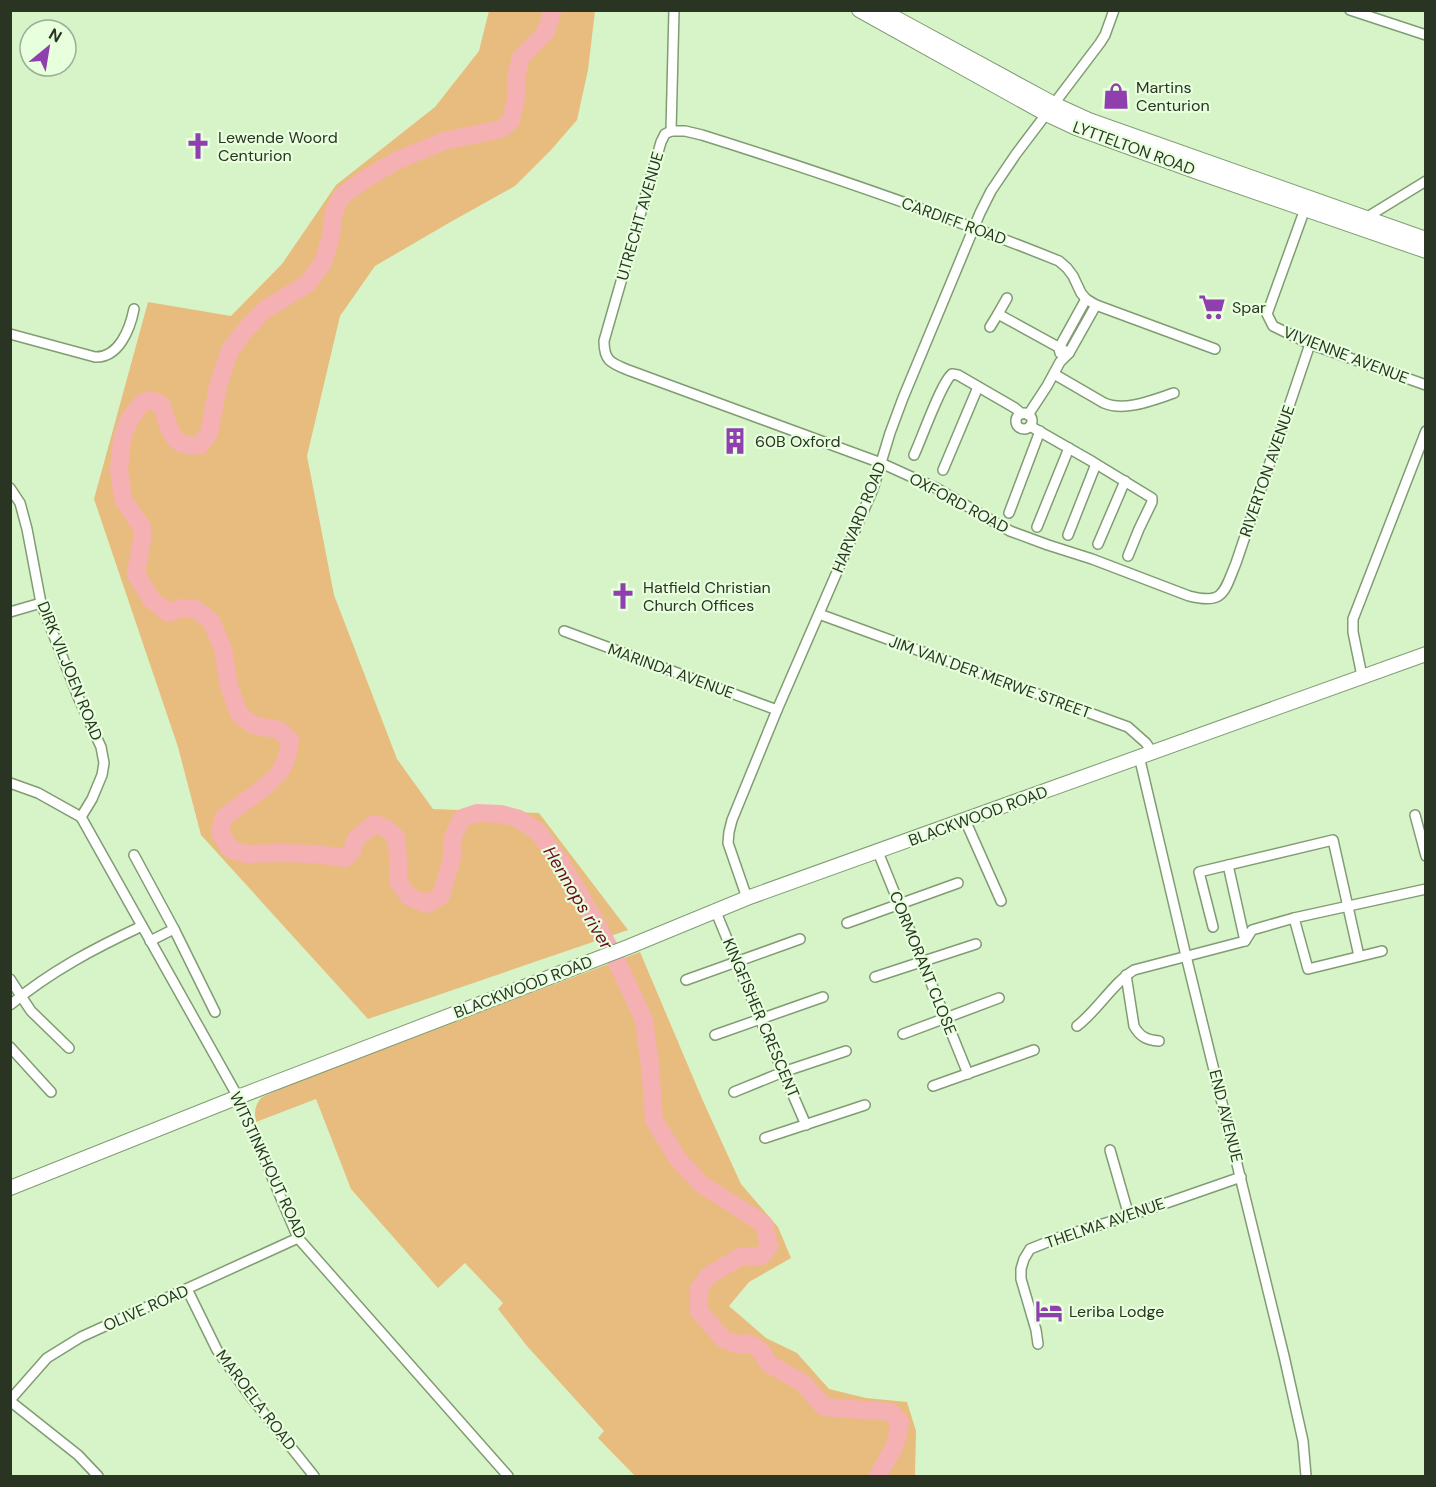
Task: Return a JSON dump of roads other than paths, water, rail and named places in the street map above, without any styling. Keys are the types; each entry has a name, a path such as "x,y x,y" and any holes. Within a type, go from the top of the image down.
{"street":[{"name":"UTRECHT AVENUE","path":"604,352 604,341 661,142 665,134 671,131 674,10"},
{"name":"LYTTELTON ROAD","path":"859,10 1050,109 1089,120 1360,222 1425,251"},
{"name":"LYTTELTON ROAD","path":"881,10 1050,109"},
{"name":"HARVARD ROAD","path":"747,898 728,843 732,820 873,489 903,398 973,226 991,191 1016,154 1100,43 1114,10"},
{"path":"1350,10 1425,35"},
{"path":"1385,22 1389,10"},
{"name":"CARDIFF ROAD","path":"671,131 685,131 713,138 973,226 1059,261 1073,276 1086,299 1096,305 1215,349"},
{"path":"1360,222 1425,181"},
{"name":"VIVIENNE AVENUE","path":"1307,203 1270,302 1267,314 1270,320 1280,330 1310,344 1425,385"},
{"name":"LYTTELTON ROAD","path":"1360,222 1425,239"},
{"path":"990,327 1007,298"},
{"path":"1060,362 1059,348 1086,299"},
{"path":"1096,305 1069,354 1060,362 1025,414 1017,418 1017,424 1021,429 1030,426 1040,431 1150,496 1152,502 1128,555"},
{"path":"10,334 101,357 108,355 119,345 135,309"},
{"path":"998,315 1069,354"},
{"name":"RIVERTON AVENUE","path":"1220,597 1236,563 1310,344"},
{"name":"OXFORD ROAD","path":"604,352 608,360 628,370 881,463 936,488 995,523 1027,538 1092,559 1189,596 1211,600 1220,597"},
{"path":"1054,374 1112,406 1123,407 1174,393"},
{"path":"914,455 949,375 958,375 1025,414"},
{"path":"943,470 978,387"},
{"path":"1009,513 1040,431"},
{"path":"1362,676 1353,632 1353,619 1425,431"},
{"path":"1037,527 1069,448"},
{"path":"1068,535 1096,464"},
{"path":"1098,544 1125,481"},
{"name":"DIRK VILJOEN ROAD","path":"10,488 20,502 40,603 103,755 102,775 81,817"},
{"path":"10,612 40,603"},
{"name":"JIM VAN DER MERWE STREET","path":"819,614 1128,727 1146,743 1146,754"},
{"name":"MARINDA AVENUE","path":"564,632 777,710"},
{"path":"1146,754 1425,654"},
{"name":"BLACKWOOD ROAD","path":"10,1188 747,898 1146,754"},
{"name":"END AVENUE","path":"1146,754 1186,956 1284,1356 1303,1441 1306,1476"},
{"path":"10,783 38,793 81,817"},
{"path":"1415,815 1425,856"},
{"name":"WITSTINKHOUT ROAD","path":"81,817 238,1097 298,1238 508,1476"},
{"path":"965,820 1001,901"},
{"path":"1213,927 1199,872 1333,840 1359,956"},
{"name":"CORMORANT CLOSE","path":"878,852 968,1074"},
{"path":"134,855 215,1011"},
{"path":"1228,865 1245,940"},
{"path":"847,923 958,883"},
{"path":"1077,1026 1090,1016 1126,975 1134,970 1245,940 1252,930 1294,918 1425,889"},
{"name":"KINGFISHER CRESCENT","path":"716,912 806,1125"},
{"path":"1294,918 1308,969 1382,951"},
{"path":"10,1005 60,968 142,926"},
{"path":"150,941 174,929"},
{"path":"686,980 800,939"},
{"path":"875,977 976,944"},
{"path":"1126,975 1134,1026 1138,1033 1149,1040 1159,1041"},
{"path":"10,979 32,1011 69,1048"},
{"path":"715,1035 823,997"},
{"path":"903,1034 999,998"},
{"path":"10,1047 51,1092"},
{"path":"933,1086 1034,1050"},
{"path":"734,1092 783,1072 846,1052"},
{"path":"765,1138 865,1105"},
{"path":"1110,1150 1129,1216"},
{"name":"THELMA AVENUE","path":"1038,1344 1021,1279 1021,1269 1030,1249 1065,1235 1129,1216 1241,1177"},
{"name":"OLIVE ROAD","path":"10,1401 48,1358 81,1337 298,1238"},
{"name":"MAROELA ROAD","path":"187,1289 217,1350 250,1396 314,1476"},
{"path":"10,1401 78,1455 98,1476"}],"waterway":[{"name":"Hennops river","path":"552,10 545,33 521,57 516,77 516,98 511,121 501,129 444,141 396,161 362,181 341,197 334,212 331,236 323,263 307,284 264,310 230,350 218,386 209,433 200,445 190,446 176,440 169,428 161,404 150,400 141,404 129,420 122,439 119,470 123,499 142,527 136,574 151,599 168,613 181,608 195,609 211,621 223,649 229,686 239,714 253,725 279,730 290,740 287,757 280,772 266,786 224,817 220,832 230,849 247,854 315,854 345,858 352,851 356,839 374,824 386,828 396,837 398,881 409,897 427,904 441,896 452,858 452,839 462,818 477,813 501,814 519,819 538,832 561,863 595,921 644,1020 654,1120 678,1159 701,1184 764,1224 769,1247 761,1256 740,1257 708,1276 699,1289 699,1311 723,1339 740,1345 747,1343 755,1346 762,1352 769,1364 803,1383 824,1407 890,1412 900,1422 895,1445 878,1476"}],"place":[{"name":"Martins Centurion","path":"1116,96"},
{"name":"Lewende Woord Centurion","path":"198,146"},
{"name":"Spar","path":"1212,307"},
{"name":"60B Oxford","path":"735,441"},
{"name":"Hatfield Christian Church Offices","path":"623,596"},
{"name":"Leriba Lodge","path":"1049,1311"}]}
